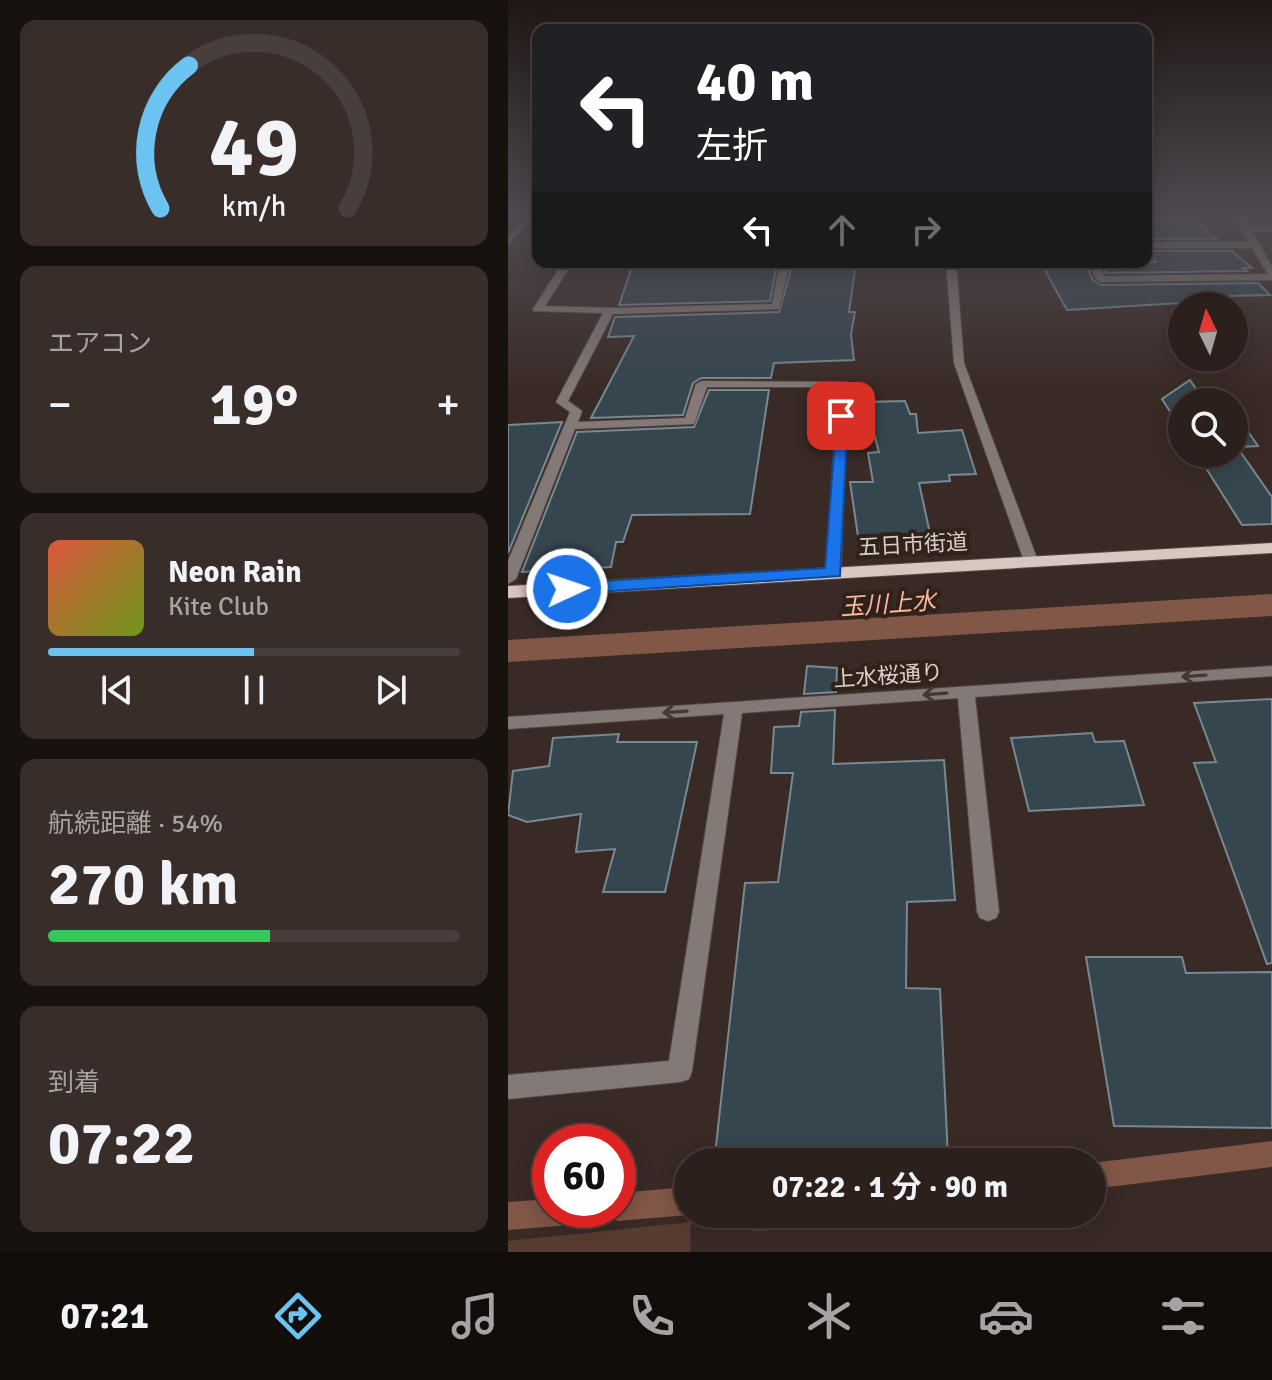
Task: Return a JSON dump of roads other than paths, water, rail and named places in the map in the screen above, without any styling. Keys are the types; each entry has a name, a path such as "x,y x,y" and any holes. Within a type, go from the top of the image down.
{"main road":[{"name":"五日市街道","path":"508,592 1272,548"}],"street":[{"path":"559,275 538,309 610,311 776,307 782,275"},
{"path":"952,275 959,363 1031,561"},
{"path":"1099,275 1101,279 1254,275"},
{"path":"508,579 576,411 562,402 610,311"},
{"path":"570,426 690,421 702,384 843,384 834,572"},
{"name":"上水桜通り","path":"508,723 1272,671"},
{"path":"966,691 988,912"},
{"path":"508,1087 680,1071 734,708"}],"waterway":[{"path":"1106,1174 1272,1154"},
{"path":"636,1205 674,1202"},
{"path":"508,1216 532,1214"}],"water label":[{"name":"玉川上水","path":"888,604"}]}
